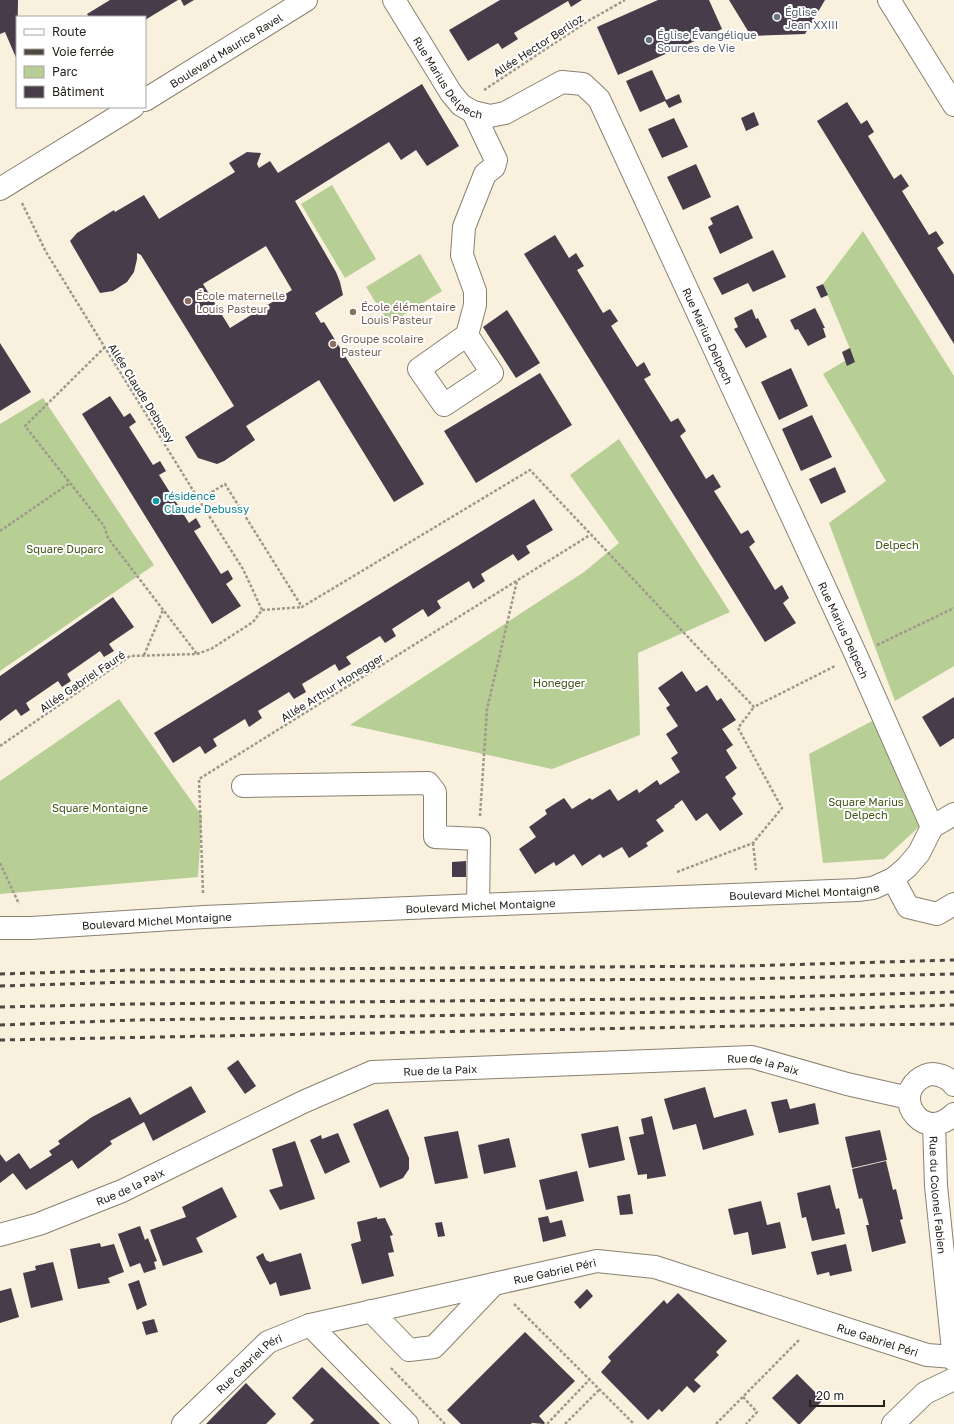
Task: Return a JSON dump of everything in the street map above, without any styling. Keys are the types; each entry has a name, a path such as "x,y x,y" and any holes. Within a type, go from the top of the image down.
{"street":[{"name":"Boulevard Maurice Ravel","path":"146,99 306,0"},
{"name":"Rue Marius Delpech","path":"394,0 451,93 467,108 490,116 505,113 562,82 583,84 599,99 856,655 932,827"},
{"path":"889,0 954,105"},
{"path":"6,186 131,108"},
{"path":"467,108 496,160 494,167 485,174 464,227 462,255 475,291 475,306 467,335"},
{"path":"243,786 428,783 435,792 435,837 479,839 478,905"},
{"path":"932,827 954,814"},
{"name":"Boulevard Michel Montaigne","path":"0,928 31,928 204,917 857,890 873,888 893,879 907,867 919,853 932,827"},
{"path":"893,879 908,907 937,914 954,904"},
{"name":"Rue de la Paix","path":"0,1235 39,1224 122,1191 303,1102 372,1072 752,1057 847,1084 909,1098"},
{"path":"954,1085 947,1078 930,1074 922,1077 916,1082 911,1090 909,1098 910,1106 914,1113 919,1119 926,1123 942,1123 954,1114"},
{"name":"Rue du Colonel Fabien","path":"934,1124 936,1186 954,1359"},
{"name":"Rue Gabriel Péri","path":"183,1424 268,1342 310,1325 597,1260 655,1267 927,1356 954,1359"},
{"path":"372,1311 409,1350 434,1348 494,1284"},
{"path":"310,1325 407,1424"},
{"path":"893,1424 925,1393 954,1379"}],"path":[{"name":"Allée Hector Berlioz","path":"467,108 588,22 625,0"},
{"name":"Allée Claude Debussy","path":"6,186 243,569 262,610"},
{"path":"105,347 25,426 104,526 108,538 197,654"},
{"path":"262,610 302,607 530,470 754,707"},
{"path":"0,531 70,483"},
{"path":"199,500 225,484 302,607"},
{"name":"Allée Arthur Honegger","path":"204,917 199,779 590,535"},
{"path":"479,839 487,709 518,581"},
{"path":"668,898 667,876 752,843 782,808 738,728 754,707 856,655 954,608"},
{"path":"144,656 163,610"},
{"name":"Allée Gabriel Fauré","path":"0,746 130,656 197,654 211,649 253,622 262,610"},
{"path":"0,863 31,928"},
{"path":"494,1284 633,1424"},
{"path":"716,1424 819,1320"},
{"path":"390,1366 445,1424"},
{"path":"547,1424 590,1379"},
{"path":"565,1424 599,1390 633,1424"},
{"path":"743,1397 757,1412 746,1424"}],"green space":[{"path":"332,185 376,259 345,278 301,204"},
{"name":"Delpech","path":"863,231 954,376 954,666 895,701 829,523 886,481 823,374 853,356 823,284"},
{"path":"420,254 442,291 389,324 366,287"},
{"name":"Square Duparc","path":"43,398 154,565 0,671 0,424"},
{"name":"Honegger","path":"619,439 730,612 638,653 640,735 552,769 350,725 584,572 619,543 570,475"},
{"name":"Square Montaigne","path":"119,699 202,816 198,877 0,894 0,781"},
{"name":"Square Marius Delpech","path":"876,719 920,826 884,859 823,863 809,754"}],"building":[{"path":"0,0 18,0 18,16 16,16 16,58 5,32 0,34"},
{"path":"110,0 178,0 146,19 146,16 88,16 87,14"},
{"path":"181,0 194,0 184,6"},
{"path":"500,0 582,0 571,7 568,1 514,33 518,39 502,49 498,43 468,61 449,30"},
{"name":"Église Évangélique Sources de Vie","path":"658,0 709,0 722,29 618,75 597,27"},
{"name":"Église Jean XXIII","path":"729,0 825,0 805,34 751,36"},
{"path":"652,70 666,100 679,94 682,102 669,108 665,101 640,112 626,81"},
{"path":"422,84 459,146 427,166 416,150 401,160 389,142 295,201 336,272 343,295 315,313 321,323 324,322 424,484 394,502 319,380 246,426 255,440 224,461 217,464 198,458 185,437 234,406 141,255 137,253 134,272 127,282 113,291 100,293 70,241 77,233 114,210 115,212 144,195 159,219 235,172 229,163 247,152 261,153 257,164 259,168 270,161 278,173","holes":["266,246 292,290 230,328 203,284"]},
{"path":"847,102 861,124 867,120 874,132 868,136 894,179 901,174 909,186 902,191 929,235 936,231 944,243 937,248 954,275 954,344 817,121"},
{"path":"754,112 759,125 746,131 741,118"},
{"path":"674,118 688,147 662,158 648,129"},
{"path":"696,164 711,197 683,210 667,177"},
{"path":"738,205 753,238 720,254 708,227 713,224 710,218"},
{"path":"555,235 569,258 576,253 584,266 577,270 603,313 610,309 618,321 611,326 637,367 644,362 651,375 644,379 671,422 678,418 686,431 680,436 706,479 713,474 721,487 714,491 741,534 748,530 755,542 749,547 775,590 782,585 789,598 783,603 796,623 765,642 524,254"},
{"path":"773,250 786,277 753,292 748,283 722,295 713,278"},
{"path":"823,284 828,295 821,298 816,287"},
{"path":"815,308 825,328 823,328 826,337 808,346 798,329 795,330 790,320"},
{"path":"752,309 767,337 746,348 734,329 738,327 734,318"},
{"path":"507,310 540,363 516,378 483,327"},
{"path":"0,343 31,392 0,411"},
{"path":"850,348 855,362 847,366 842,352"},
{"path":"791,368 808,406 779,420 761,382"},
{"path":"540,373 572,425 476,483 444,431"},
{"name":"résidence Claude Debussy","path":"110,396 124,417 130,413 136,422 129,427 153,465 160,461 166,471 159,475 189,523 196,518 201,527 194,531 221,574 228,570 233,579 226,584 241,606 212,624 82,414"},
{"path":"812,415 832,457 801,471 782,429"},
{"path":"835,467 846,492 821,504 809,479"},
{"path":"534,499 553,530 526,546 530,553 518,561 513,554 481,574 485,581 473,589 469,581 437,601 441,608 428,617 423,609 392,629 396,636 385,643 380,636 346,657 351,664 339,671 335,664 302,684 306,692 294,699 289,692 258,711 262,718 249,727 245,719 213,739 217,746 205,754 200,746 173,763 154,733"},
{"path":"113,597 134,627 109,644 114,651 104,657 100,651 67,674 71,681 62,687 58,681 26,703 30,710 21,716 16,709 0,721 0,676"},
{"path":"682,671 696,692 707,685 717,701 721,698 736,720 722,729 733,745 726,750 737,768 725,777 736,794 732,798 743,814 720,831 707,813 696,821 682,800 674,806 675,807 656,820 664,831 646,843 648,846 629,858 622,847 603,858 600,854 582,866 574,854 556,866 554,862 535,874 519,849 536,837 529,827 547,814 545,810 564,798 572,809 590,798 592,800 610,789 618,801 637,789 639,793 657,780 660,785 680,772 671,758 678,753 666,734 678,726 666,708 670,705 658,688"},
{"path":"954,697 954,738 940,747 922,717"},
{"path":"466,861 466,877 452,877 452,862"},
{"path":"238,1060 256,1086 245,1094 227,1068"},
{"path":"191,1086 206,1112 153,1141 144,1122 110,1141 112,1144 78,1169 72,1160 26,1190 13,1173 0,1183 0,1154 6,1162 19,1153 30,1169 52,1155 49,1151 60,1144 58,1141 92,1117 130,1097 140,1115"},
{"path":"705,1087 714,1118 746,1109 754,1135 703,1150 696,1124 673,1130 664,1099"},
{"path":"787,1099 790,1109 815,1103 819,1124 779,1133 771,1102"},
{"path":"388,1109 409,1158 409,1169 403,1178 380,1188 353,1124"},
{"path":"652,1116 666,1176 647,1179 647,1174 638,1175 629,1137 644,1134 641,1119"},
{"path":"618,1126 625,1160 589,1168 581,1134"},
{"path":"880,1130 887,1160 852,1168 845,1137"},
{"path":"458,1131 468,1178 435,1184 424,1137"},
{"path":"338,1133 350,1162 325,1174 310,1140 321,1135 322,1139"},
{"path":"509,1138 516,1167 484,1174 478,1145"},
{"path":"295,1141 315,1199 280,1210 269,1190 283,1186 272,1149"},
{"path":"886,1161 893,1190 896,1189 903,1219 900,1220 906,1243 872,1252 866,1225 869,1225 862,1198 859,1199 852,1169"},
{"path":"577,1171 584,1201 546,1210 539,1180"},
{"path":"830,1185 836,1209 839,1208 845,1234 812,1241 806,1217 802,1218 797,1193"},
{"path":"222,1187 237,1217 196,1238 203,1252 163,1266 150,1230 186,1217 182,1207"},
{"path":"630,1194 633,1214 620,1215 617,1196"},
{"path":"761,1201 767,1225 780,1222 786,1248 752,1255 748,1232 734,1235 728,1209"},
{"path":"548,1216 550,1223 562,1220 566,1236 543,1242 538,1218"},
{"path":"377,1217 377,1219 385,1218 393,1235 390,1236 394,1252 388,1253 394,1276 362,1284 351,1244 361,1241 357,1222"},
{"path":"442,1222 445,1236 438,1237 435,1223"},
{"path":"140,1226 145,1240 148,1238 157,1261 154,1262 156,1269 144,1273 140,1263 130,1267 118,1234"},
{"path":"100,1243 101,1247 114,1244 124,1272 108,1278 110,1283 78,1289 70,1249"},
{"path":"846,1244 852,1271 830,1276 829,1272 817,1275 811,1252"},
{"path":"263,1253 266,1260 270,1262 301,1253 311,1289 280,1296 276,1282 270,1285 256,1257"},
{"path":"53,1262 63,1300 31,1308 23,1273 36,1270 35,1266"},
{"path":"139,1280 147,1305 137,1310 128,1284"},
{"path":"11,1288 19,1317 0,1323 0,1291"},
{"path":"587,1289 593,1296 580,1309 574,1302"},
{"path":"678,1293 727,1341 716,1352 719,1355 694,1380 701,1386 694,1393 687,1386 662,1412 659,1409 648,1420 601,1372 611,1361 608,1357 664,1300 667,1304"},
{"path":"154,1319 158,1332 146,1335 142,1322"},
{"path":"525,1332 575,1381 539,1416 545,1423 544,1424 461,1424 447,1410"},
{"path":"322,1367 380,1424 310,1424 314,1420 292,1398"},
{"path":"797,1374 823,1400 800,1424 798,1424 772,1398"},
{"path":"246,1383 276,1414 266,1424 206,1424"}],"railway":[{"path":"0,974 134,970 744,966 954,960"},
{"path":"0,986 130,982 742,979 954,974"},
{"path":"0,1007 134,1004 746,998 954,992"},
{"path":"0,1025 136,1020 748,1011 954,1005"},
{"path":"0,1040 748,1026 954,1024"}],"place":[{"name":"Église Jean XXIII","path":"777,17"},
{"name":"Église Évangélique Sources de Vie","path":"649,40"},
{"name":"École maternelle Louis Pasteur","path":"188,301"},
{"name":"École élémentaire Louis Pasteur","path":"353,312"},
{"name":"Groupe scolaire Pasteur","path":"333,344"},
{"name":"résidence Claude Debussy","path":"156,501"}]}
